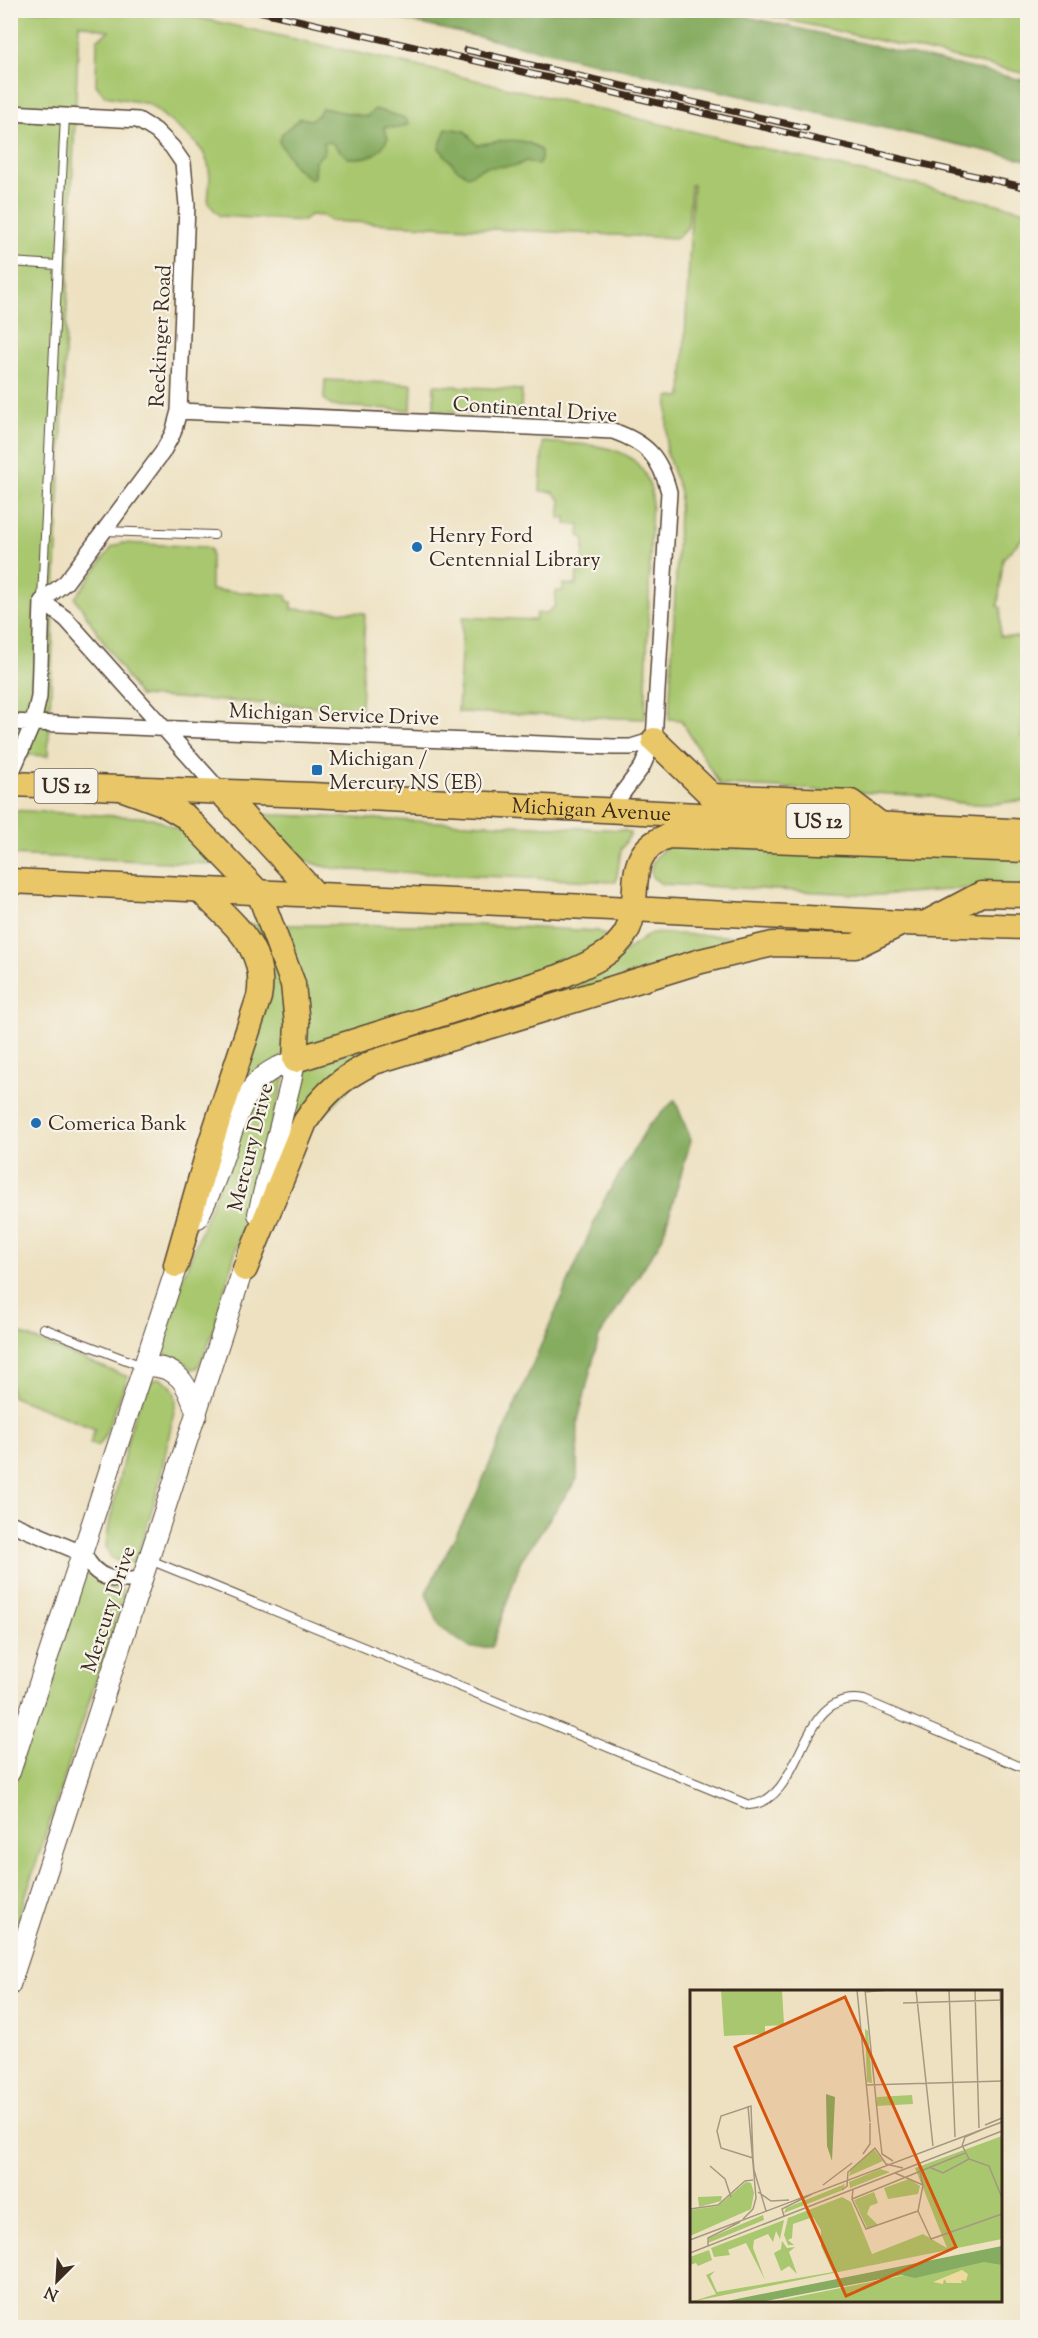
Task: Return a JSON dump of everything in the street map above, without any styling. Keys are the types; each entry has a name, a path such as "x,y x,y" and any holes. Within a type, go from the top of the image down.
{"main road":[{"path":"654,740 712,796 851,802 880,824"},
{"name":"Michigan Avenue","path":"10,784 220,792 1028,832"},
{"path":"121,788 162,803 186,817 259,892 293,984 297,1024 295,1060 559,977 579,968 617,945 627,930 639,863 645,851 654,841 668,836 1028,850"},
{"path":"220,792 316,895"},
{"path":"10,881 913,924 1028,927"},
{"path":"176,1265 262,984 262,973 256,953 236,927 200,891"},
{"path":"245,1269 305,1122 316,1105 340,1081 374,1062 701,961 773,944 855,946 981,894 1028,895"}],"street":[{"name":"Reckinger Road","path":"10,113 138,120 156,131 172,147 183,163 187,204 179,411 172,433 162,453 66,582 42,601"},
{"name":"Continental Drive","path":"179,411 613,431 645,447 656,460 669,492 654,740 642,766 609,811"},
{"path":"10,776 33,723 39,697 42,601"},
{"path":"42,601 66,619 220,792"},
{"name":"Michigan Service Drive","path":"10,722 613,747 631,747 654,740"},
{"name":"Mercury Drive","path":"10,1772 84,1554 176,1265 217,1176 234,1127 250,1093 257,1082 267,1074 295,1060"},
{"name":"Mercury Drive","path":"10,1985 245,1269 295,1060"},
{"path":"143,1366 157,1366 177,1373 188,1387 197,1415"},
{"path":"10,1523 84,1554 89,1566 109,1579 124,1581 147,1570"}],"lane":[{"path":"42,601 65,115"},
{"path":"10,262 58,265"},
{"path":"105,531 214,535"},
{"path":"43,1328 143,1366"},
{"path":"147,1570 749,1805 757,1804 776,1792 821,1714 841,1700 853,1698 864,1700 1028,1770"}],"green space":[{"path":"10,11 168,11 425,68 1027,211 1027,533 1003,559 998,606 1001,608 1000,636 1025,638 1021,737 1027,738 1027,801 970,804 931,796 720,785 681,720 669,719 680,492 666,451 668,397 680,397 682,394 693,185 691,185 688,227 677,238 330,221 323,216 310,215 304,221 220,216 208,203 210,177 203,152 194,141 149,104 105,96 96,85 97,40 109,31 79,24 48,756 11,754"},
{"path":"363,11 722,11 1027,81 1027,160"},
{"path":"748,11 1027,11 1027,74"},
{"path":"322,108 368,117 375,109 405,118 409,124 399,128 384,127 388,138 380,150 372,156 348,158 331,142 324,143 324,153 315,161 314,177 310,179 295,167 279,142 282,134 300,118 311,120"},
{"path":"446,128 465,131 477,145 510,140 527,142 541,151 541,160 538,165 526,161 516,166 485,167 468,176 456,168 439,148"},
{"path":"325,380 412,384 411,410 332,406 324,399"},
{"path":"434,385 522,390 521,410 514,414 434,411"},
{"path":"543,442 611,449 637,464 647,477 652,495 645,719 458,712 463,617 535,620 537,613 545,614 555,606 556,591 563,591 563,584 576,585 577,572 583,571 584,538 579,536 580,525 566,524 566,517 559,518 561,501 553,492 540,491"},
{"path":"122,543 206,547 211,550 211,590 287,595 287,601 292,602 292,609 365,613 361,709 139,696 75,598 112,547"},
{"path":"11,810 153,818 182,831 212,862 211,864 11,855"},
{"path":"256,814 624,830 631,833 621,850 616,882 350,870 318,865 296,854 277,838"},
{"path":"667,846 1027,857 1027,890 977,888 877,895 662,884 652,877 651,867 654,860"},
{"path":"246,924 260,925 282,972 287,1055 237,1104 263,1008"},
{"path":"284,925 473,925 598,931 606,937 605,942 585,956 306,1051"},
{"path":"651,933 752,937 384,1053 284,1154 299,1069 613,960"},
{"path":"283,1075 284,1080 212,1334 197,1368 192,1369 181,1359 157,1352 170,1310 252,1101 262,1087"},
{"path":"675,1100 691,1140 662,1239 599,1337 578,1420 577,1479 521,1560 492,1647 470,1648 440,1627 426,1593 474,1500 603,1202 648,1126"},
{"path":"11,1330 128,1377 102,1442 97,1446 90,1443 95,1429 11,1396"},
{"path":"159,1378 172,1387 176,1402 157,1493 138,1555 132,1563 123,1564 110,1557 106,1546 109,1525 131,1425 147,1383"},
{"path":"90,1572 100,1584 123,1590 124,1595 11,1940 11,1789 83,1576"}],"railway":[{"path":"254,10 1028,188"},
{"path":"466,50 806,128"}],"place":[{"name":"Henry Ford Centennial Library","path":"417,547"},
{"name":"Michigan / Mercury NS (EB)","path":"317,770"},
{"name":"Comerica Bank","path":"36,1123"}]}
